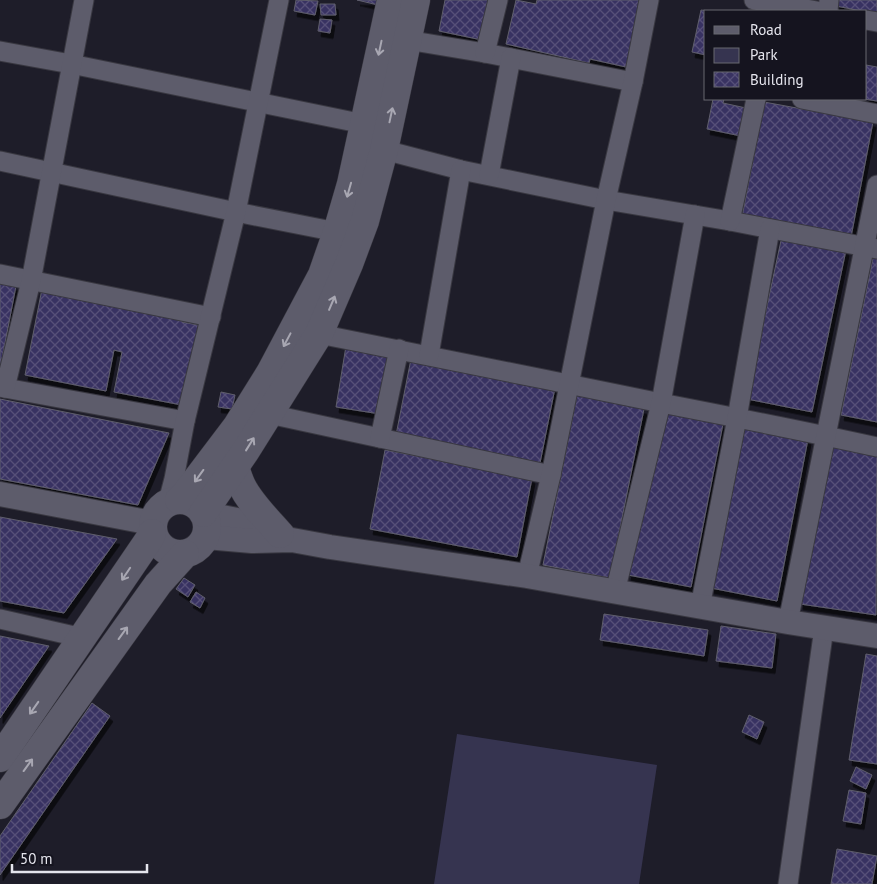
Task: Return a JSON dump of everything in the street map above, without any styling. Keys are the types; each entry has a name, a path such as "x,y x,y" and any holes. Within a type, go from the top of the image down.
{"main road":[{"path":"163,514 157,543 164,550 174,554 185,554 194,551 201,545 204,522 235,467 319,334 365,221 369,139 390,0"},
{"path":"0,758 143,550 163,514 187,492 237,426 270,373 322,275 351,184 407,40 416,0"},
{"path":"235,467 243,486 258,509 286,537"},
{"path":"163,514 193,503 204,522"},
{"path":"0,805 158,584 185,554"}],"street":[{"path":"84,0 31,281 2,388 185,421"},
{"path":"0,494 163,514 174,479 185,421 236,212 279,0"},
{"path":"485,53 498,0"},
{"path":"527,576 551,475 606,200 633,82 649,0"},
{"path":"754,0 774,8 803,10"},
{"path":"407,40 633,82"},
{"path":"0,51 258,102 461,170 606,200 871,248"},
{"path":"489,175 511,58"},
{"path":"730,221 756,100"},
{"path":"807,100 877,114"},
{"path":"0,161 337,232"},
{"path":"429,355 461,170"},
{"path":"788,622 826,435 871,248 877,185"},
{"path":"615,592 661,403 695,215"},
{"path":"700,607 738,418 770,229"},
{"path":"0,274 210,317"},
{"path":"319,334 826,435 877,447"},
{"path":"380,438 399,349"},
{"path":"269,414 551,475"},
{"path":"204,522 252,541 286,537 330,547 527,576 877,636"},
{"path":"0,619 82,638"},
{"path":"788,884 824,628"}],"green space":[{"path":"457,734 657,765 639,884 434,884"}],"building":[{"path":"296,0 318,1 315,15 294,11"},
{"path":"357,0 379,0 378,5"},
{"path":"445,0 493,0 482,40 439,31"},
{"path":"516,0 536,4 537,0 642,0 626,67 590,59 589,63 506,44"},
{"path":"838,0 877,0 877,14 867,12 867,10 836,6"},
{"path":"320,4 335,4 336,15 321,15"},
{"path":"701,10 704,10 704,55 692,52"},
{"path":"320,19 332,20 330,33 318,31"},
{"path":"867,65 877,67 877,101 867,99"},
{"path":"713,100 724,100 723,103 746,108 741,136 707,129"},
{"path":"764,102 873,122 851,237 742,217"},
{"path":"782,236 846,250 812,412 747,399"},
{"path":"874,253 877,253 877,422 841,415"},
{"path":"0,283 16,286 0,369"},
{"path":"42,289 183,316 182,322 203,326 187,406 114,392 122,352 114,350 106,391 25,375"},
{"path":"346,346 390,354 380,414 336,407"},
{"path":"411,359 555,388 540,463 396,435"},
{"path":"221,392 235,395 232,409 218,407"},
{"path":"577,395 644,409 610,578 543,565"},
{"path":"0,399 169,433 138,505 0,479"},
{"path":"659,412 723,424 691,587 628,575"},
{"path":"742,427 808,439 777,601 711,588"},
{"path":"828,446 877,455 876,615 800,604"},
{"path":"385,450 532,478 517,557 370,529"},
{"path":"0,517 117,539 64,613 0,601"},
{"path":"184,578 195,585 188,597 176,589"},
{"path":"196,592 205,598 200,608 190,602"},
{"path":"604,614 708,630 704,656 600,640"},
{"path":"721,626 776,634 772,668 716,661"},
{"path":"0,636 49,646 0,718"},
{"path":"866,654 877,656 877,764 849,760"},
{"path":"92,703 110,716 0,875 0,836"},
{"path":"749,715 764,722 757,739 742,732"},
{"path":"856,767 872,775 866,789 850,781"},
{"path":"849,790 866,793 861,824 843,821"},
{"path":"837,849 877,856 872,884 831,884"}]}
